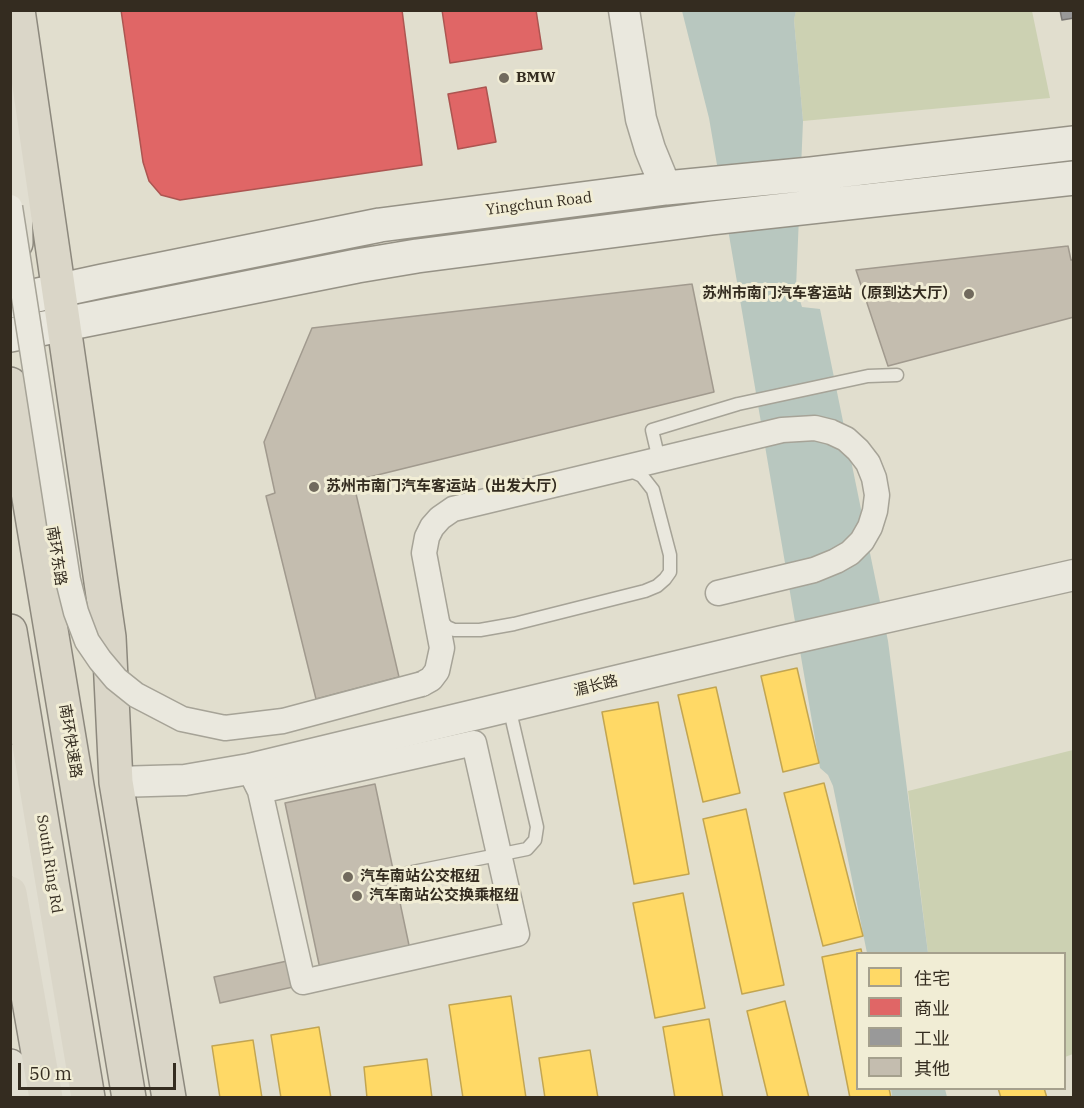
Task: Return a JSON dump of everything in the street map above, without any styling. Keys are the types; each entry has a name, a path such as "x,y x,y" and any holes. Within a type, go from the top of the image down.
{"highway":[{"path":"18,10 109,638 116,782 169,1098"},
{"name":"南环快速路","path":"10,384 129,1098"},
{"name":"South Ring Rd","path":"10,631 88,1098"},
{"path":"10,893 46,1098"}],"main road":[{"name":"南环东路","path":"11,10 16,335 142,1098"},
{"name":"Yingchun Road","path":"14,300 380,225 666,188 811,174 1074,143"},
{"path":"16,335 386,261 712,218 1074,178"},
{"path":"10,761 65,1098"},
{"path":"116,782 142,868 179,1098"},
{"path":"10,1066 16,1098"}],"street":[{"path":"624,10 641,119 666,188"},
{"path":"10,207 68,580 76,612 87,641 100,660 116,679 136,695 182,719 225,728 283,721 422,684 434,676 441,656 441,637 424,553 427,537 432,527 453,509 782,430 815,428 846,439 868,463 877,495 870,527 862,541 836,561 814,570 718,593"},
{"name":"湄长路","path":"116,782 254,780 509,707 1074,574"},
{"path":"474,743 499,854 517,934 303,982 290,897 254,780 474,743"}],"lane":[{"path":"659,460 652,430 738,404 868,376 897,375"},
{"path":"435,610 447,627 464,631 480,630 557,613 657,586 670,572 671,564 653,490 642,476 635,472 614,470"},
{"path":"398,874 527,849 535,840 537,827 509,707"}],"green space":[{"path":"796,10 1032,11 1050,98 803,121 794,20"},
{"path":"1073,750 1073,1054 1066,1057 1066,952 928,952 908,791"}],"shaded area":[{"path":"682,11 796,11 794,20 803,121 796,288 802,307 820,309 888,641 928,952 867,952 833,786 828,775 820,768 709,118"},
{"path":"891,1090 945,1090 947,1097 892,1097"}],"building: 住宅":[{"path":"797,668 819,763 783,772 761,676"},
{"path":"716,687 740,793 703,802 678,695"},
{"path":"658,702 689,874 634,884 602,712"},
{"path":"824,783 863,936 823,946 784,793"},
{"path":"746,809 784,985 742,994 703,819"},
{"path":"683,893 705,1008 655,1018 633,903"},
{"path":"861,949 862,952 856,952 856,1090 889,1090 891,1098 850,1098 822,957"},
{"path":"511,996 526,1098 463,1098 449,1005"},
{"path":"785,1001 809,1098 768,1098 747,1011"},
{"path":"709,1019 723,1098 675,1098 663,1027"},
{"path":"319,1027 331,1098 281,1098 271,1035"},
{"path":"253,1040 262,1098 220,1098 212,1046"},
{"path":"590,1050 598,1098 545,1098 539,1058"},
{"path":"427,1059 432,1098 367,1098 364,1067"},
{"path":"999,1090 1045,1090 1047,1098 1001,1098"}],"building: 商业":[{"path":"121,10 402,10 422,165 180,200 161,195 149,181 143,162"},
{"path":"442,10 536,10 542,49 450,63"},
{"path":"486,87 496,142 458,149 448,94"}],"building: 工业":[{"path":"1060,10 1074,10 1074,18 1062,20"}],"building: 其他":[{"name":"苏州市南门汽车客运站（原到达大厅）","path":"1068,246 1071,260 1074,260 1074,317 888,366 856,270"},
{"name":"苏州市南门汽车客运站（出发大厅）","path":"692,284 714,392 353,481 399,677 316,699 266,496 275,493 264,442 312,328"},
{"name":"汽车南站公交枢纽","path":"375,784 410,950 320,969 285,803"},
{"path":"287,961 293,987 220,1003 214,977"}],"place":[{"name":"BMW","path":"504,78"},
{"name":"苏州市南门汽车客运站（原到达大厅）","path":"969,294"},
{"name":"苏州市南门汽车客运站（出发大厅）","path":"314,487"},
{"name":"汽车南站公交枢纽","path":"348,877"},
{"name":"汽车南站公交换乘枢纽","path":"357,896"}]}
